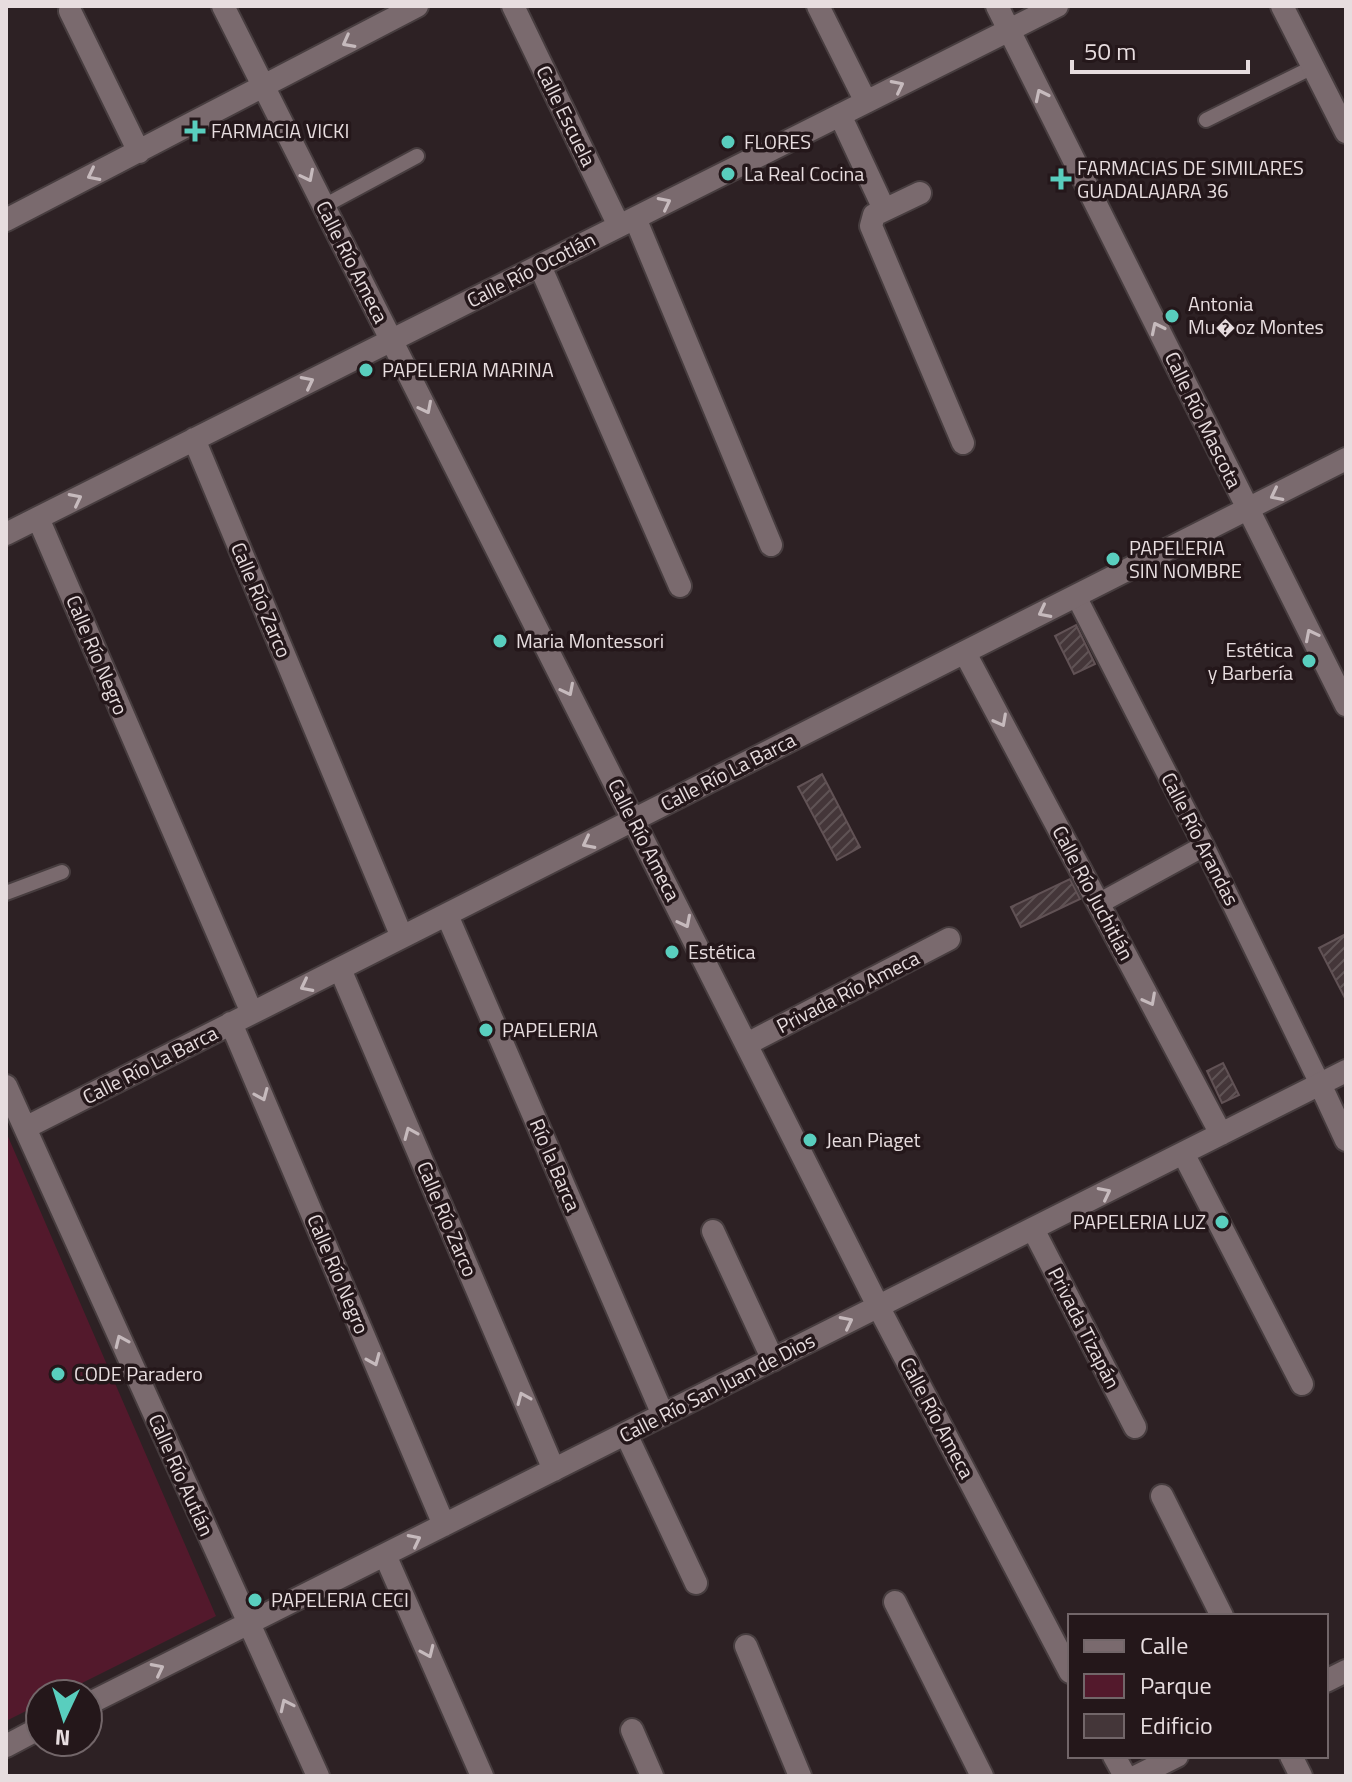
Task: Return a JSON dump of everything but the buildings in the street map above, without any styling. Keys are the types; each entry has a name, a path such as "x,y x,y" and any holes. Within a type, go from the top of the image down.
{"street":[{"name":"Calle Río Ameca","path":"223,6 878,1306 1068,1668"},
{"path":"6,220 417,6"},
{"name":"Calle Escuela","path":"513,6 627,222 771,545"},
{"path":"818,6 866,102"},
{"name":"Calle Río Mascota","path":"997,6 1346,705"},
{"name":"Calle Río Ocotlán","path":"6,534 1057,6"},
{"path":"1282,6 1346,132"},
{"path":"70,11 139,152"},
{"path":"840,115 884,209"},
{"path":"920,193 874,215 870,222 871,231 963,443"},
{"path":"540,266 680,586"},
{"name":"Calle Río Zarco","path":"194,439 402,937"},
{"name":"Calle Río La Barca","path":"25,1128 1346,459"},
{"name":"Calle Río Negro","path":"38,518 252,1013"},
{"name":"Calle Río Arandas","path":"1076,596 1204,846 1320,1084"},
{"name":"Calle Río Juchitlán","path":"965,653 1221,1134"},
{"path":"1098,904 1204,846"},
{"name":"Río la Barca","path":"447,915 663,1415"},
{"name":"Privada Río Ameca","path":"747,1044 949,939"},
{"name":"Calle Río Zarco","path":"340,969 554,1470"},
{"name":"Calle Río Negro","path":"231,1023 444,1525"},
{"name":"Calle Río San Juan de Dios","path":"104,1696 1346,1071"},
{"path":"1320,1084 1346,1140"},
{"name":"Calle Río Autlán","path":"6,1086 318,1776"},
{"path":"1183,1153 1302,1384"},
{"name":"Privada Tizapán","path":"1033,1229 1135,1427"},
{"path":"713,1231 773,1360"},
{"path":"626,1434 696,1583"},
{"path":"1162,1496 1221,1614"},
{"path":"385,1555 482,1776"},
{"path":"895,1602 982,1776"},
{"path":"746,1646 800,1776"},
{"path":"1328,1680 1346,1671"},
{"path":"632,1730 652,1776"},
{"path":"6,1746 24,1736"},
{"path":"1115,1758 1125,1776"},
{"path":"1137,1776 1173,1758"},
{"path":"1292,1758 1301,1776"}],"lane":[{"path":"1206,120 1313,67"},
{"path":"324,206 417,156"},
{"path":"6,893 62,872"}],"green space":[{"name":"CODE Paradero","path":"6,1132 216,1616 92,1678 24,1678 24,1712 6,1721"}],"place":[{"name":"FARMACIA VICKI","path":"195,131"},
{"name":"FLORES","path":"728,142"},
{"name":"La Real Cocina","path":"728,174"},
{"name":"FARMACIAS DE SIMILARES GUADALAJARA 36","path":"1061,179"},
{"name":"Antonia Mu�oz Montes","path":"1172,316"},
{"name":"PAPELERIA MARINA","path":"366,370"},
{"name":"PAPELERIA SIN NOMBRE","path":"1113,559"},
{"name":"Maria Montessori","path":"500,641"},
{"name":"Estética y Barbería","path":"1309,661"},
{"name":"Estética","path":"672,952"},
{"name":"PAPELERIA","path":"486,1030"},
{"name":"Jean Piaget","path":"810,1140"},
{"name":"PAPELERIA LUZ","path":"1222,1222"},
{"name":"CODE Paradero","path":"58,1374"},
{"name":"PAPELERIA CECI","path":"255,1600"}]}
